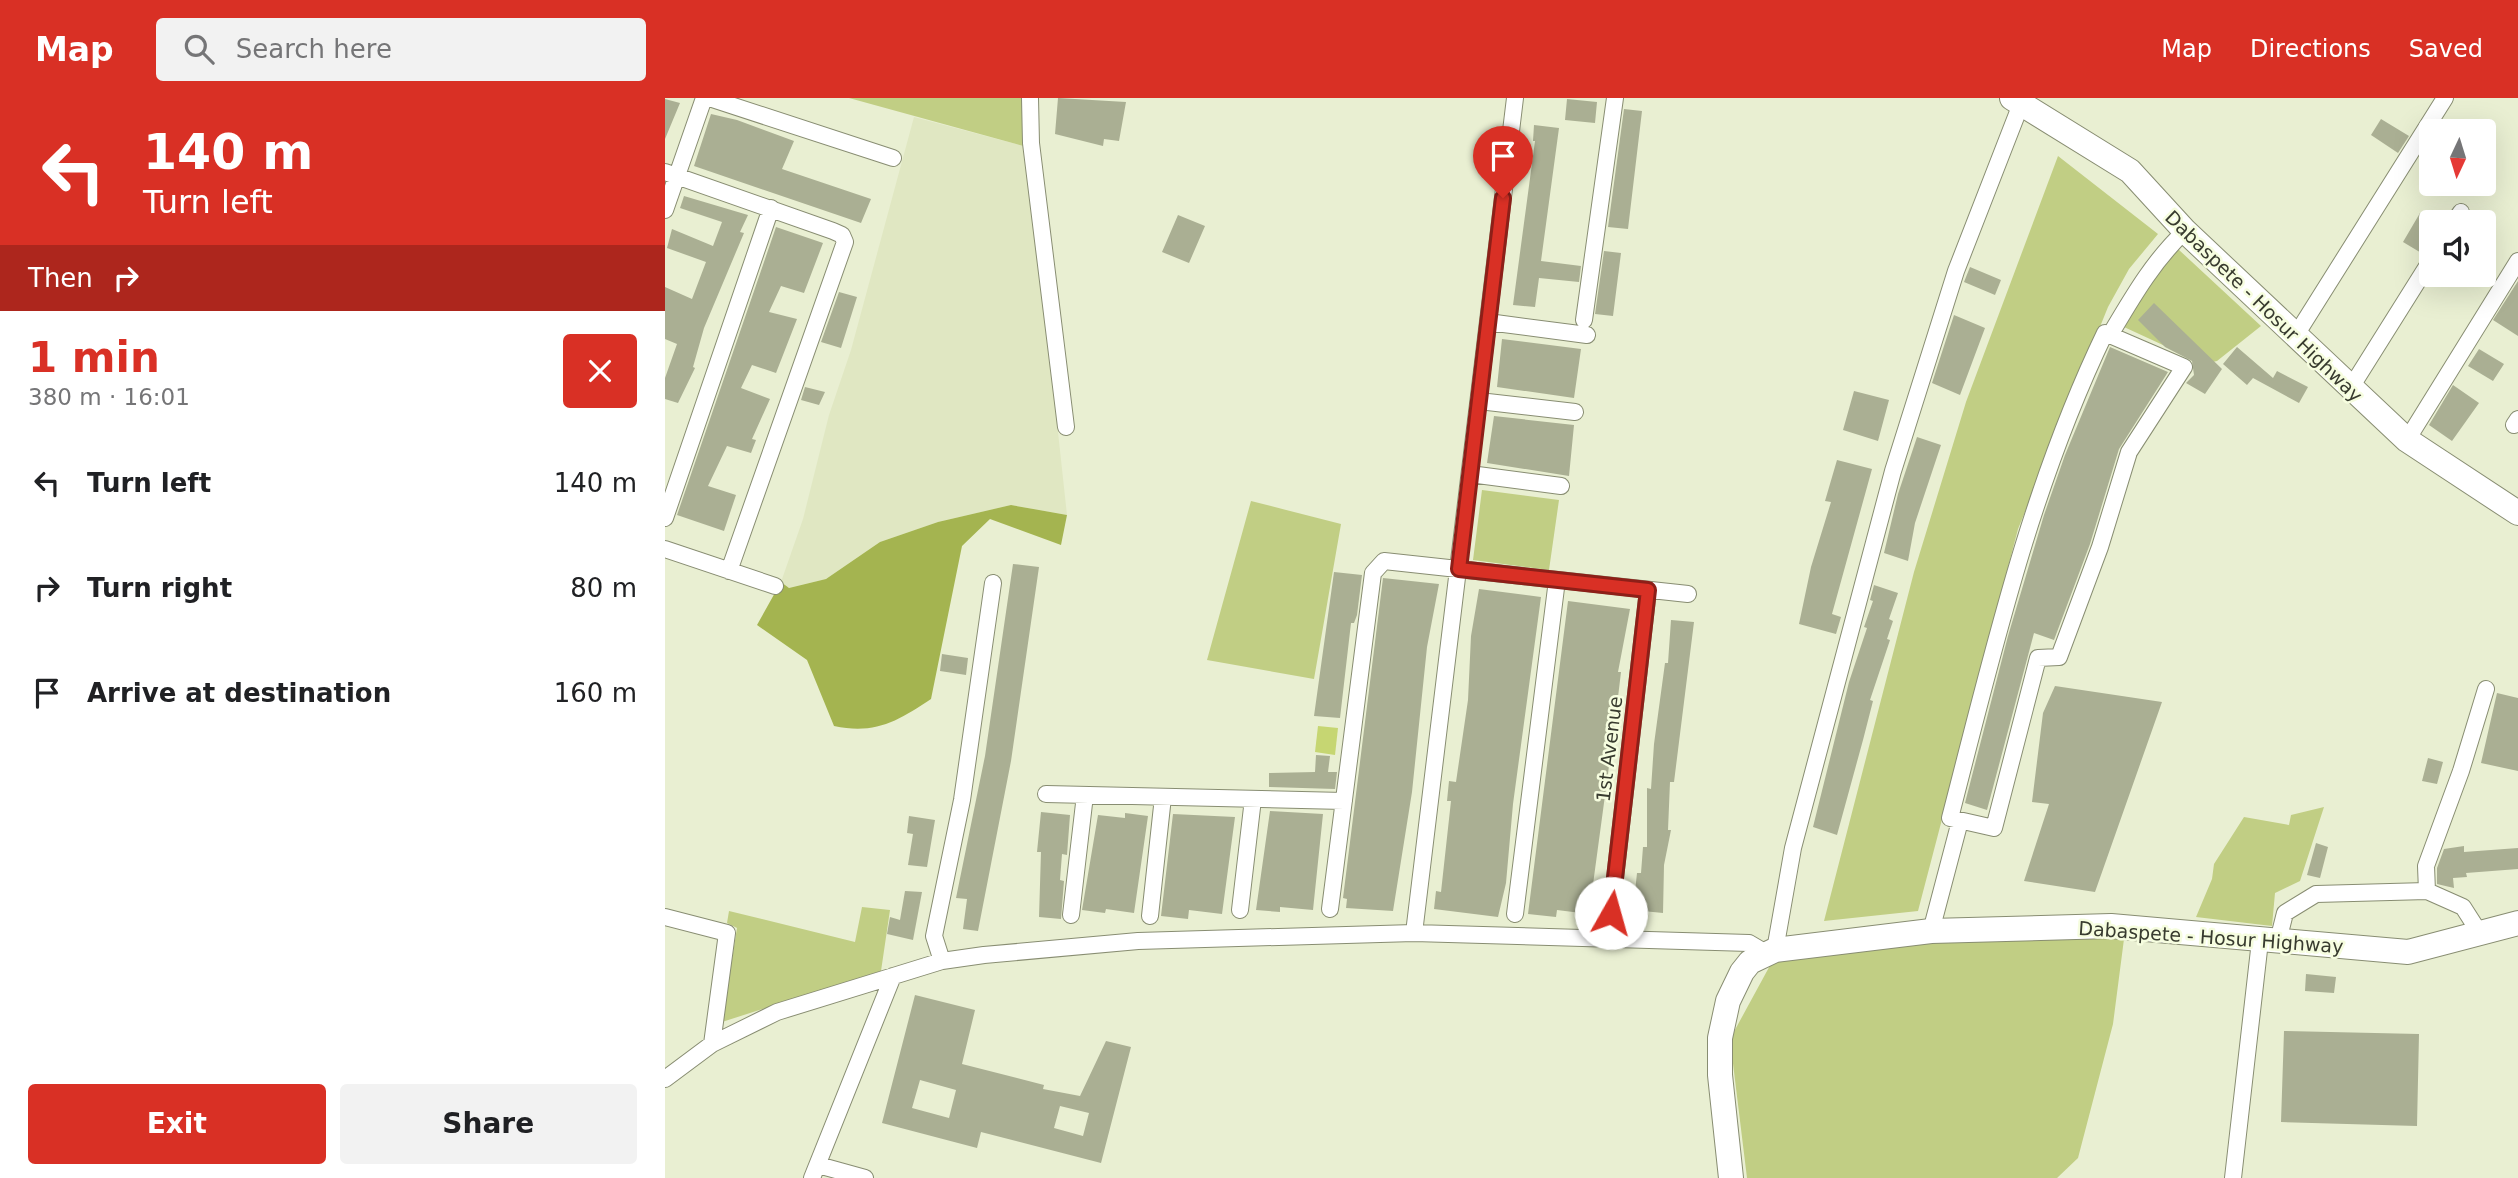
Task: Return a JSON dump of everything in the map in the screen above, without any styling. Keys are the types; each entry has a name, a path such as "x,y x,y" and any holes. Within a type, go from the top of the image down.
{"highway":[{"name":"Dabaspete - Hosur Highway","path":"2016,101 2130,171 2185,231 2407,440 2518,513"},
{"name":"Dabaspete - Hosur Highway","path":"1770,952 1931,931 2111,926 2408,952 2518,923"},
{"path":"1731,1178 1720,1075 1720,1038 1728,1001 1742,972 1750,962 1770,952"}],"street":[{"path":"665,210 671,174 703,98"},
{"path":"709,98 893,158"},
{"path":"1030,98 1031,143 1066,426"},
{"path":"1414,933 1515,98"},
{"path":"1488,322 1585,328 1615,98"},
{"path":"2295,335 2445,98"},
{"path":"665,1079 712,1044 777,1012 942,961 984,954 1138,941 1414,933 1749,943 1770,952 1793,848 1893,471 1956,271 2016,101"},
{"path":"671,174 833,231 842,235 845,242 729,571"},
{"path":"665,518 771,208"},
{"path":"2110,335 2141,283 2166,249 2185,231"},
{"path":"2407,440 2518,261"},
{"path":"2350,389 2419,279"},
{"path":"2105,333 2185,367 2129,452 2101,547 2059,657 2039,658 1994,828 1960,821 1950,818 2026,529 2086,373 2105,333"},
{"path":"1479,401 1575,412"},
{"path":"1470,474 1561,486"},
{"path":"665,549 775,586"},
{"path":"1330,909 1373,573 1384,561 1688,594"},
{"path":"1515,914 1557,580"},
{"path":"942,961 935,936 961,800 993,583"},
{"name":"1st Avenue","path":"1611,913 1648,590"},
{"path":"2427,891 2426,866 2461,771 2486,689"},
{"path":"1046,794 1344,801"},
{"path":"1071,915 1085,795"},
{"path":"1150,916 1163,797"},
{"path":"1240,910 1253,799"},
{"path":"1931,931 1960,821"},
{"path":"2233,1178 2269,941 2285,913 2316,894 2427,891 2463,907 2479,932"},
{"path":"665,917 727,933 712,1044"},
{"path":"865,1178 815,1172 893,976"}],"shaded area":[{"path":"849,98 1024,98 1027,147"},
{"path":"914,117 1027,147 1067,515 1011,505 938,522 880,542 826,579 789,588 781,582 803,519 829,415 851,350"},
{"path":"2058,156 2158,234 2129,269 2108,307 2018,529 1918,911 1824,921 1914,572 1966,402"},
{"path":"2178,249 2261,326 2217,361 2204,364 2124,327 2143,287"},
{"path":"1482,490 1559,500 1549,570 1473,560"},
{"path":"1251,501 1341,524 1314,679 1207,660"},
{"path":"1011,505 1067,515 1061,545 990,519 962,546 931,699 897,720 885,724 862,729 834,726 807,660 757,625 781,582 789,588 826,579 880,542 938,522"},
{"path":"1318,726 1338,728 1335,755 1315,752"},
{"path":"2324,807 2300,881 2275,893 2272,926 2196,917 2212,879 2214,864 2244,817 2289,825 2291,815"},
{"path":"862,907 890,910 881,971 722,1022 737,928 727,923 729,911 855,942"},
{"path":"1950,939 2124,939 2113,1024 2078,1158 2057,1178 1747,1178 1730,1039 1773,960"}],"building":[{"path":"1058,98 1126,102 1119,141 1104,139 1103,146 1055,134"},
{"path":"665,99 680,103 665,139"},
{"path":"1567,99 1597,102 1595,123 1565,120"},
{"path":"1624,109 1642,111 1628,229 1608,227"},
{"path":"711,114 737,120 794,141 782,169 871,199 861,223 694,166"},
{"path":"2381,119 2409,136 2398,153 2371,135"},
{"path":"1534,125 1559,128 1541,261 1581,266 1579,282 1539,278 1535,307 1513,305 1535,141"},
{"path":"684,196 748,215 740,232 744,233 704,328 693,367 695,368 678,403 665,399 665,378 677,344 665,339 665,287 692,299 706,262 667,248 672,229 713,246 722,222 680,208"},
{"path":"1178,215 1205,226 1189,263 1162,252"},
{"path":"2419,215 2419,252 2403,242"},
{"path":"776,227 823,243 804,293 781,286 769,312 797,319 776,373 752,365 741,388 770,399 752,439 756,440 751,453 727,446 708,486 736,495 724,531 677,515"},
{"path":"1604,251 1621,253 1613,316 1595,314"},
{"path":"1970,267 2001,280 1995,295 1964,282"},
{"path":"2518,281 2518,336 2493,320"},
{"path":"839,292 857,297 841,348 821,342"},
{"path":"2154,303 2222,369 2205,394 2186,383 2194,375 2192,361 2165,347 2138,320"},
{"path":"1954,315 1985,328 1960,395 1932,383"},
{"path":"1502,339 1581,349 1574,398 1497,387"},
{"path":"2110,347 2168,372 2119,449 2090,544 2054,640 2034,633 1987,810 1965,803 2008,636 2065,455"},
{"path":"2237,347 2273,378 2277,371 2308,387 2299,403 2253,378 2247,385 2223,364"},
{"path":"2479,349 2504,364 2493,381 2468,366"},
{"path":"2453,385 2479,403 2452,441 2429,425"},
{"path":"805,387 825,392 819,405 801,400"},
{"path":"1854,391 1889,400 1878,441 1843,430"},
{"path":"1494,416 1574,425 1569,476 1487,463"},
{"path":"1917,437 1941,445 1915,523 1908,561 1884,553 1898,494"},
{"path":"1837,460 1872,469 1832,614 1841,617 1836,634 1799,624 1811,567 1831,502 1825,501"},
{"path":"1013,564 1039,567 1011,761 978,931 963,929 967,899 956,898 985,756"},
{"path":"1334,572 1362,575 1357,615 1354,623 1351,623 1340,718 1314,716"},
{"path":"1383,578 1439,584 1427,647 1412,792 1393,911 1346,908 1347,899 1343,898"},
{"path":"1874,585 1898,593 1889,619 1893,621 1887,639 1890,640 1870,700 1873,701 1837,835 1813,827 1849,682 1867,628 1864,627 1873,601 1870,600"},
{"path":"1479,589 1541,597 1513,804 1506,883 1498,917 1434,909 1436,891 1441,892 1451,801 1447,801 1449,781 1456,782 1468,700 1471,636"},
{"path":"1568,601 1630,609 1618,672 1621,672 1616,714 1589,914 1557,910 1556,917 1528,914"},
{"path":"1671,620 1694,622 1674,782 1670,782 1668,830 1671,830 1664,865 1663,913 1633,910 1637,873 1641,873 1643,847 1647,847 1647,788 1651,789 1654,744 1665,663 1668,663"},
{"path":"942,654 968,658 966,675 940,671"},
{"path":"2055,686 2162,702 2095,892 2024,881 2049,804 2032,802 2043,713"},
{"path":"2497,693 2518,698 2518,771 2481,763"},
{"path":"1316,755 1330,756 1328,772 1337,772 1335,789 1269,787 1269,773 1315,772"},
{"path":"2428,758 2443,762 2437,784 2422,781"},
{"path":"1270,811 1323,814 1313,910 1280,907 1280,912 1256,910"},
{"path":"1041,812 1070,815 1067,855 1062,854 1060,880 1064,881 1061,919 1039,917 1041,852 1037,852"},
{"path":"1125,813 1148,816 1134,913 1106,909 1105,913 1082,910 1098,815 1125,818"},
{"path":"1173,814 1235,817 1222,914 1189,910 1188,919 1161,916"},
{"path":"909,816 935,820 927,867 908,865 913,834 907,833"},
{"path":"2316,843 2328,847 2320,878 2307,875"},
{"path":"2464,846 2464,852 2518,848 2518,869 2466,873 2467,877 2453,878 2454,888 2437,884 2437,868 2444,849"},
{"path":"905,891 922,892 913,940 887,934 890,917 900,920"},
{"path":"2306,974 2336,977 2334,993 2305,991"},
{"path":"915,995 975,1010 962,1064 1044,1085 1043,1089 1080,1096 1106,1041 1131,1047 1101,1163 981,1132 977,1148 882,1123","holes":["920,1080 956,1090 949,1118 912,1108","1060,1106 1089,1113 1083,1136 1054,1128"]},
{"path":"2284,1031 2419,1034 2417,1126 2281,1122"}],"route":[{"path":"1503,198 1459,569 1648,590 1611,913"}]}
